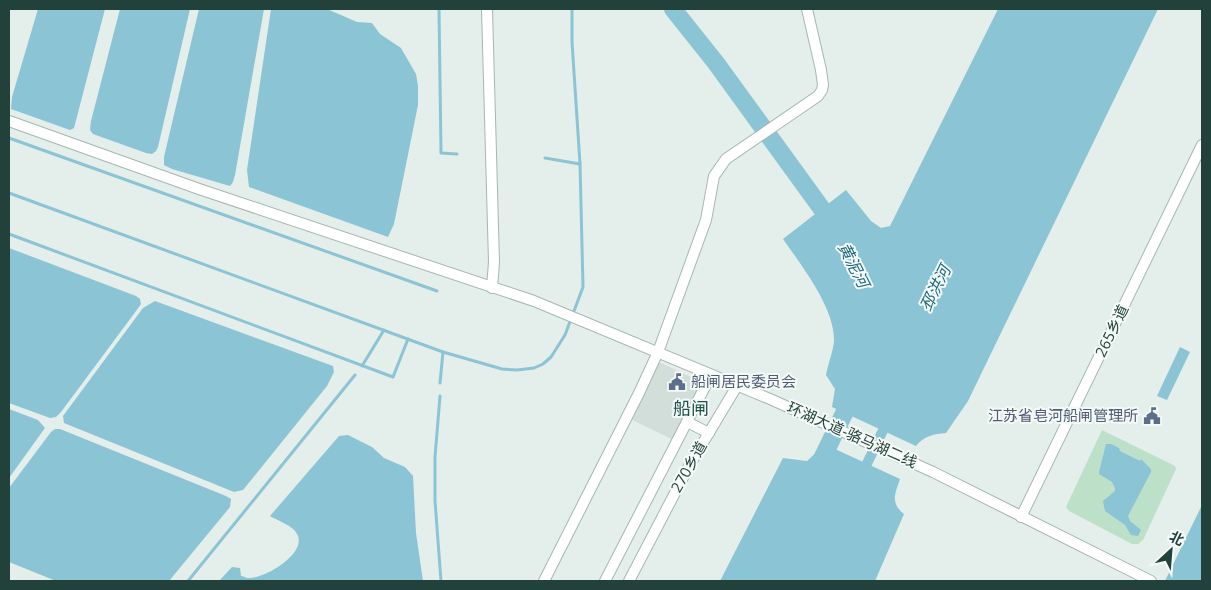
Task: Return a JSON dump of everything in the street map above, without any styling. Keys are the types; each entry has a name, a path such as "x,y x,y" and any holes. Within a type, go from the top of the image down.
{"street":[{"path":"487,9 494,262 492,288"},
{"path":"544,581 658,352 706,220 714,176 726,159 818,96 822,90 821,70 807,9"},
{"path":"9,121 199,189 534,301 738,386"},
{"name":"265乡道","path":"1021,517 1202,145"},
{"path":"605,581 711,375"},
{"name":"环湖大道-骆马湖二线","path":"738,386 933,472 1021,517"},
{"name":"270乡道","path":"629,581 688,466 738,386"},
{"path":"687,422 709,433"},
{"path":"1021,517 1151,581"}],"shaded area":[{"path":"657,361 701,382 674,440 630,419"}],"green space":[{"path":"1102,430 1175,466 1176,469 1143,540 1138,544 1132,544 1069,511 1066,507"}],"water":[{"path":"38,9 105,9 74,128 70,130 11,109 12,97"},
{"path":"120,9 190,9 158,147 152,154 93,134 90,130"},
{"path":"199,9 264,9 235,175 230,186 164,165 164,157"},
{"path":"271,9 327,9 357,22 372,23 380,34 401,48 416,74 418,105 394,224 388,237 249,187 247,170"},
{"path":"998,9 1158,9 968,401 946,433 929,436 916,446 832,407 835,389 826,375 833,349 833,328 816,287 783,239 846,190 871,221 881,228 890,226"},
{"path":"9,248 140,299 141,304 56,417 50,418 9,403"},
{"path":"155,301 333,366 334,372 327,386 243,490 234,492 64,423 63,416 143,308"},
{"path":"1180,347 1190,352 1167,400 1157,396"},
{"path":"9,409 38,420 45,428 9,478"},
{"path":"55,429 60,429 226,496 231,499 230,507 169,581 56,581 9,562 9,488"},
{"path":"348,435 372,447 384,458 405,467 413,476 416,533 423,581 219,581 232,567 240,568 241,576 255,577 273,570 289,558 299,543 298,536 293,529 270,516 339,436"},
{"path":"822,443 900,479 895,494 895,502 904,514 875,581 720,581 783,458 807,461 818,451"},
{"path":"1106,444 1119,448 1120,451 1140,461 1141,459 1151,469 1128,516 1130,521 1141,530 1138,536 1131,535 1125,525 1105,511 1103,501 1115,491 1112,482 1099,474"},
{"path":"1202,505 1202,581 1165,581"}],"waterway":[{"path":"439,9 441,153 457,154"},
{"path":"9,193 443,352 502,369 534,368 543,364 551,357 565,335 583,287 580,164 572,42 572,9"},
{"name":"黄泥河","path":"673,9 716,63 835,227"},
{"path":"9,138 437,291"},
{"path":"545,158 580,164"},
{"path":"9,234 393,377 408,339"},
{"path":"362,366 384,330"},
{"path":"440,383 443,352"},
{"path":"188,581 355,375"},
{"name":"黄泥河","path":"818,467 855,391"},
{"path":"440,396 435,457 435,501 441,581"},
{"name":"邳洪河","path":"861,476 888,420"}],"place":[{"name":"船闸居民委员会","path":"677,382"},
{"name":"江苏省皂河船闸管理所","path":"1152,416"}],"district":[{"name":"船闸","path":"691,409"}]}
